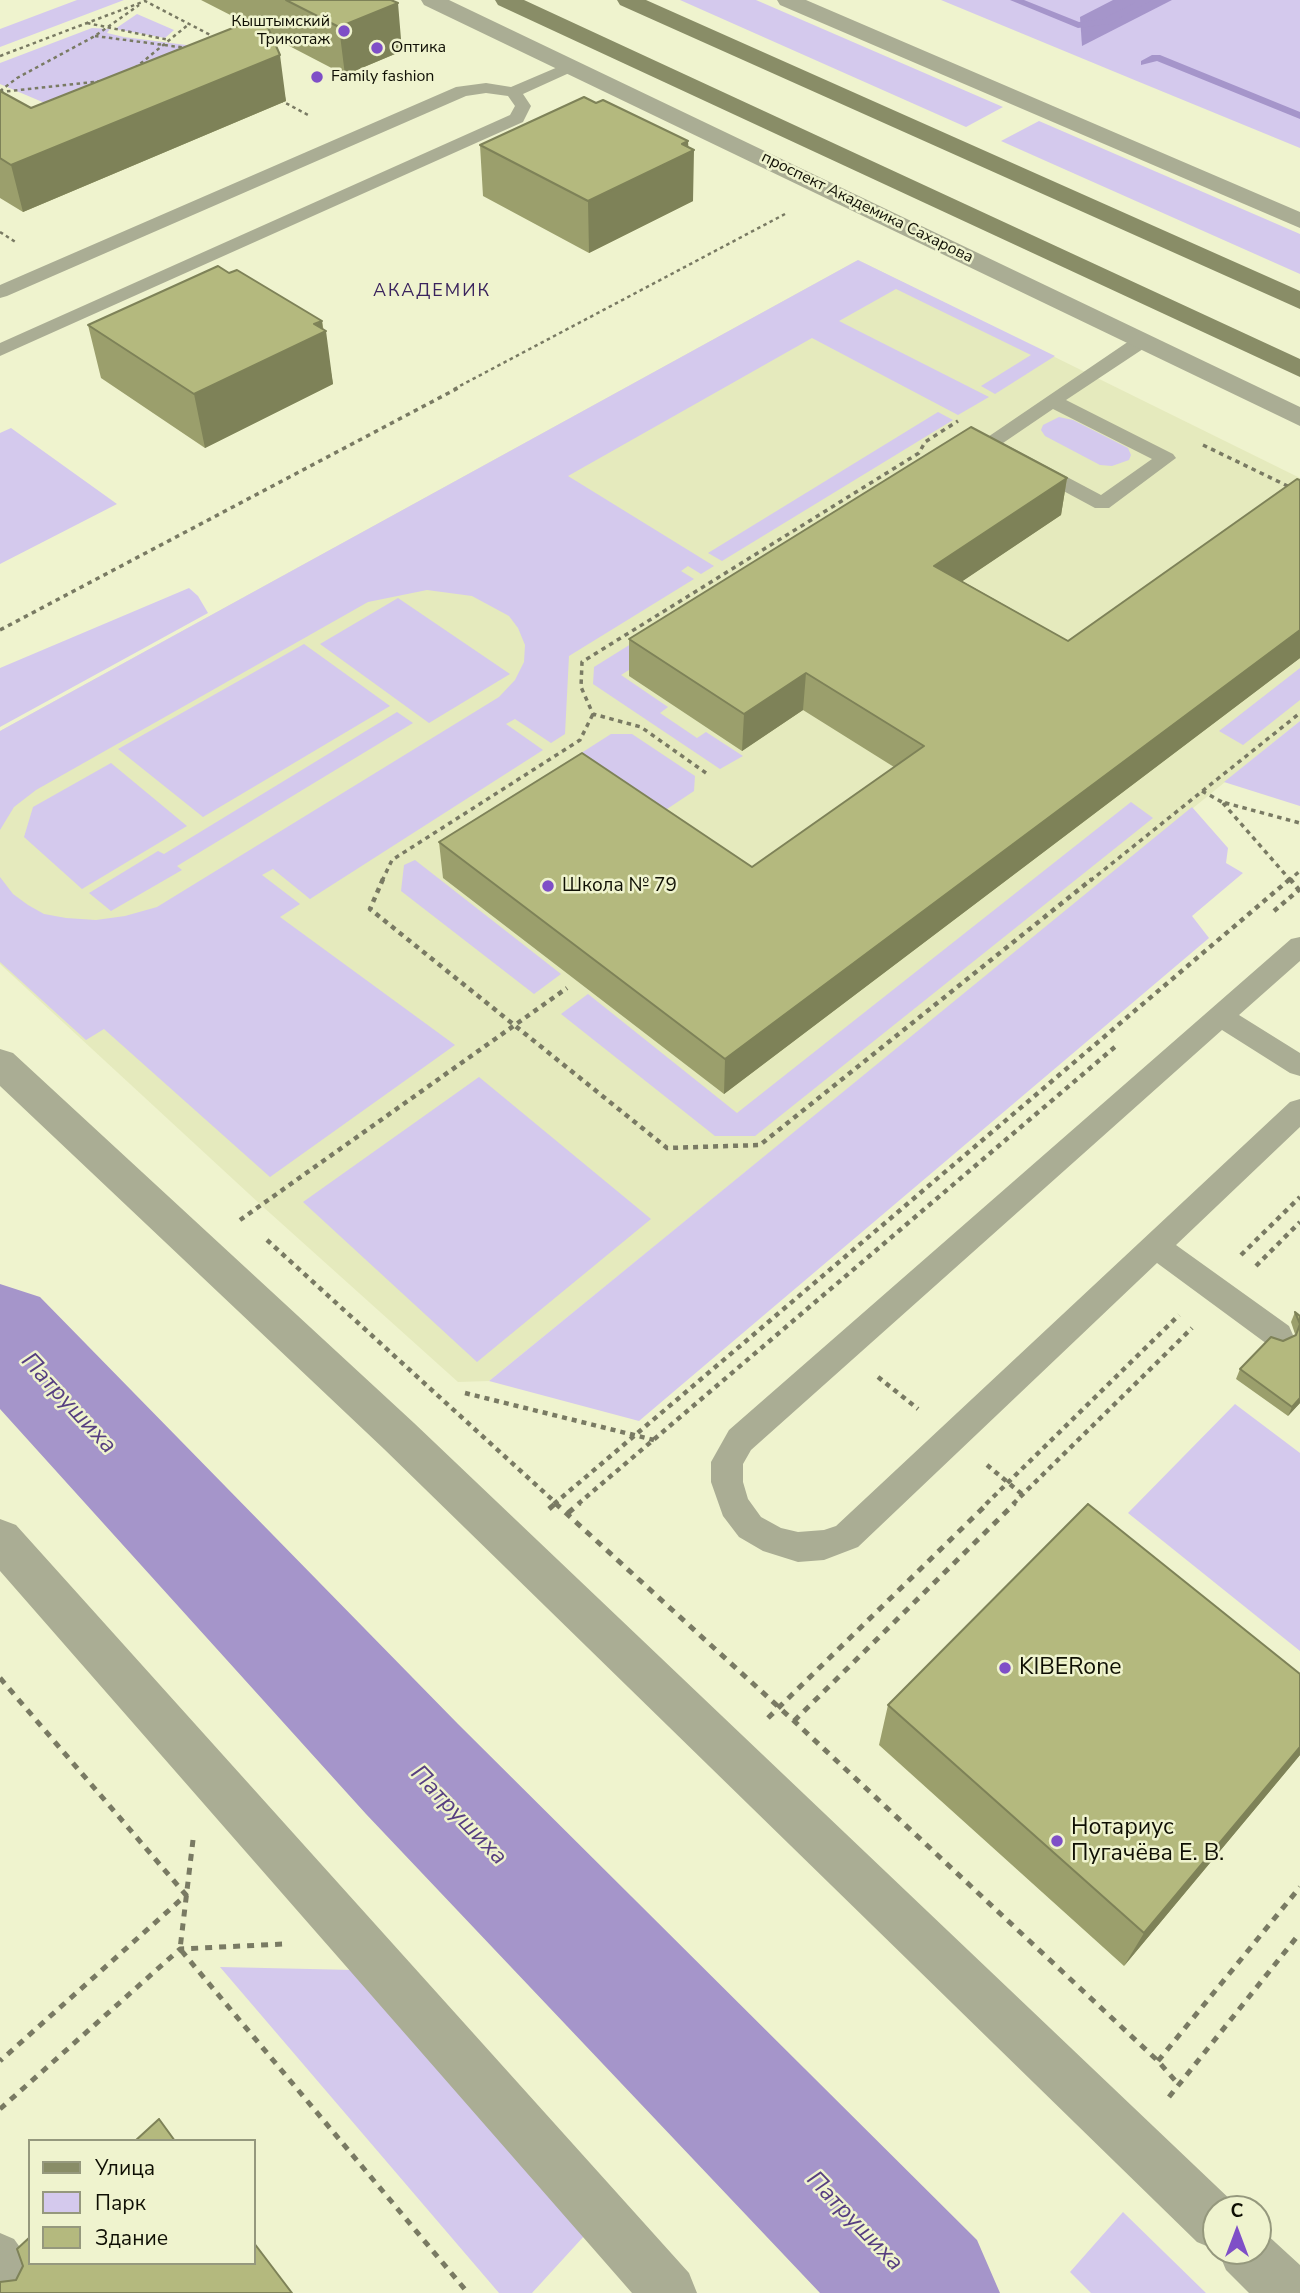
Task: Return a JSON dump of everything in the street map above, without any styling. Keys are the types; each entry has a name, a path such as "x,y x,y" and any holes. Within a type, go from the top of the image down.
{"street":[{"name":"проспект Академика Сахарова","path":"432,0 1300,418"},
{"name":"проспект Академика Сахарова","path":"506,0 1300,369"},
{"path":"628,0 1300,301"},
{"path":"788,0 1300,221"},
{"path":"0,1063 399,1436 1202,2210"},
{"path":"0,1539 669,2293"},
{"path":"1260,2265 1289,2293"}],"lane":[{"path":"0,292 462,91 486,88 513,92 572,66"},
{"path":"0,350 517,118 523,106 513,92"},
{"path":"1052,401 1166,458 1102,504 989,443 1052,401 1142,341"},
{"path":"1300,946 740,1440 727,1462 727,1482 734,1506 750,1527 774,1541 798,1547 824,1545 847,1536 1300,1111"},
{"path":"1221,1016 1300,1066"},
{"path":"1157,1247 1278,1335"}],"path":[{"path":"0,92 17,78 106,29 145,1"},
{"path":"0,55 145,1 224,42"},
{"path":"86,23 169,40"},
{"path":"132,71 189,23"},
{"path":"94,36 188,48"},
{"path":"0,92 107,80"},
{"path":"0,92 10,100"},
{"path":"277,98 312,117"},
{"path":"0,630 793,210"},
{"path":"593,714 581,687 582,662 919,453 925,442 968,415"},
{"path":"593,714 580,740 393,860 370,909 667,1147 760,1145 1300,713"},
{"path":"593,714 641,727 706,773"},
{"path":"1201,791 1222,802 1300,822"},
{"path":"1222,802 1300,890 1268,916"},
{"path":"539,1517 1300,871"},
{"path":"198,1250 567,988"},
{"path":"568,1513 1123,1040"},
{"path":"794,1721 1024,1495 1218,1290 1300,1197"},
{"path":"243,1218 253,1227"},
{"path":"759,1727 1009,1482 1218,1290 1300,1222"},
{"path":"263,1237 779,1707 1158,2061 1179,2085"},
{"path":"802,1314 1024,1495"},
{"path":"465,1393 655,1440"},
{"path":"0,1678 186,1895"},
{"path":"202,1767 180,1949 468,2293"},
{"path":"1158,2061 1300,1887"},
{"path":"0,2061 186,1895"},
{"path":"1161,2106 1300,1934"},
{"path":"0,2109 180,1949 357,1941"}],"shaded area":[{"path":"1113,0 1172,0 1082,46 1080,17"},
{"name":"Школа № 79","path":"858,260 1300,478 1300,721 489,1381 458,1382 0,964 0,731"}],"green space":[{"path":"77,0 124,0 0,47 0,29"},
{"path":"680,0 756,0 1003,107 966,127"},
{"path":"941,0 1300,0 1300,148 1132,79"},
{"path":"137,14 174,30 165,38 115,29"},
{"path":"92,28 110,29 107,33 124,37 194,46 66,112 0,84 0,63"},
{"path":"1039,121 1300,234 1300,274 1001,141"},
{"path":"858,260 1055,356 995,394 981,386 1031,355 896,289 839,321 989,397 958,415 812,338 568,476 714,566 701,574 688,566 681,571 694,579 569,656 565,734 551,743 515,719 506,724 543,750 310,899 273,869 262,875 300,904 280,917 455,1045 270,1177 104,1029 86,1040 0,962 0,877 13,894 44,914 96,920 125,916 157,907 499,697 515,680 524,662 525,645 509,616 472,596 427,590 368,602 36,790 14,807 0,830 0,731"},
{"path":"938,412 953,420 722,561 708,553"},
{"path":"1059,417 1073,420 1128,448 1131,455 1129,460 1112,466 1100,465 1045,436 1041,430 1043,425"},
{"path":"11,428 117,504 0,564 0,433"},
{"path":"822,525 811,556 621,675 668,707 660,713 697,738 706,732 743,756 720,769 593,684 594,667"},
{"path":"189,588 198,596 208,613 0,727 0,668"},
{"path":"398,598 510,674 429,723 320,644"},
{"path":"304,644 390,706 203,817 118,749"},
{"path":"1300,668 1300,700 1243,745 1219,731"},
{"path":"397,712 413,723 177,866 182,870 111,911 89,893 158,851 164,854"},
{"path":"1300,721 1300,806 1224,782"},
{"path":"611,734 632,734 695,776 694,791 646,823 564,764"},
{"path":"111,763 187,826 82,889 24,837 33,807"},
{"path":"1131,802 1153,818 755,1136 715,1136 561,1014 588,994 737,1113"},
{"path":"1192,807 1228,848 1226,863 1243,873 1192,916 1209,938 639,1421 489,1381"},
{"path":"415,860 561,974 534,994 401,891 404,865"},
{"path":"479,1077 651,1219 477,1362 303,1202"},
{"path":"1235,1404 1300,1453 1300,1651 1128,1513"},
{"path":"220,1967 355,1970 585,2235 532,2293 499,2293"},
{"path":"1123,2212 1206,2293 1091,2293 1070,2272"}],"building":[{"path":"286,0 391,0 398,3 339,27"},
{"path":"263,16 280,55 11,165 0,158 0,91 31,108"},
{"path":"584,97 596,103 603,100 688,141 682,144 694,150 588,201 480,145"},
{"path":"218,266 229,273 237,270 322,321 314,324 326,331 194,394 88,325"},
{"path":"971,427 1067,478 934,566 1068,641 1297,479 1300,480 1300,630 725,1059 439,842 582,753 752,867 924,746 806,673 744,714 629,639"},
{"path":"1300,1324 1300,1398 1292,1407 1240,1369 1271,1337 1283,1341 1296,1335"},
{"path":"1088,1504 1300,1674 1300,1747 1144,1933 888,1705"},
{"path":"159,2119 174,2139 137,2139"},
{"path":"28,2239 28,2265 256,2265 256,2246 292,2293 0,2293 0,2282 16,2280 23,2266 17,2249"}],"waterway":[{"path":"1015,0 1078,25 1105,22 1147,0"},
{"path":"1145,63 1156,57 1300,116"},
{"name":"Патрушиха","path":"0,1331 412,1769 924,2293"}],"place":[{"name":"Кыштымский Трикотаж","path":"344,31"},
{"name":"Оптика","path":"377,48"},
{"name":"Family fashion","path":"317,77"},
{"name":"Школа № 79","path":"548,886"},
{"name":"KIBERone","path":"1005,1668"},
{"name":"Нотариус Пугачёва Е. В.","path":"1057,1841"}],"district":[{"name":"АКАДЕМИК","path":"432,292"}]}
